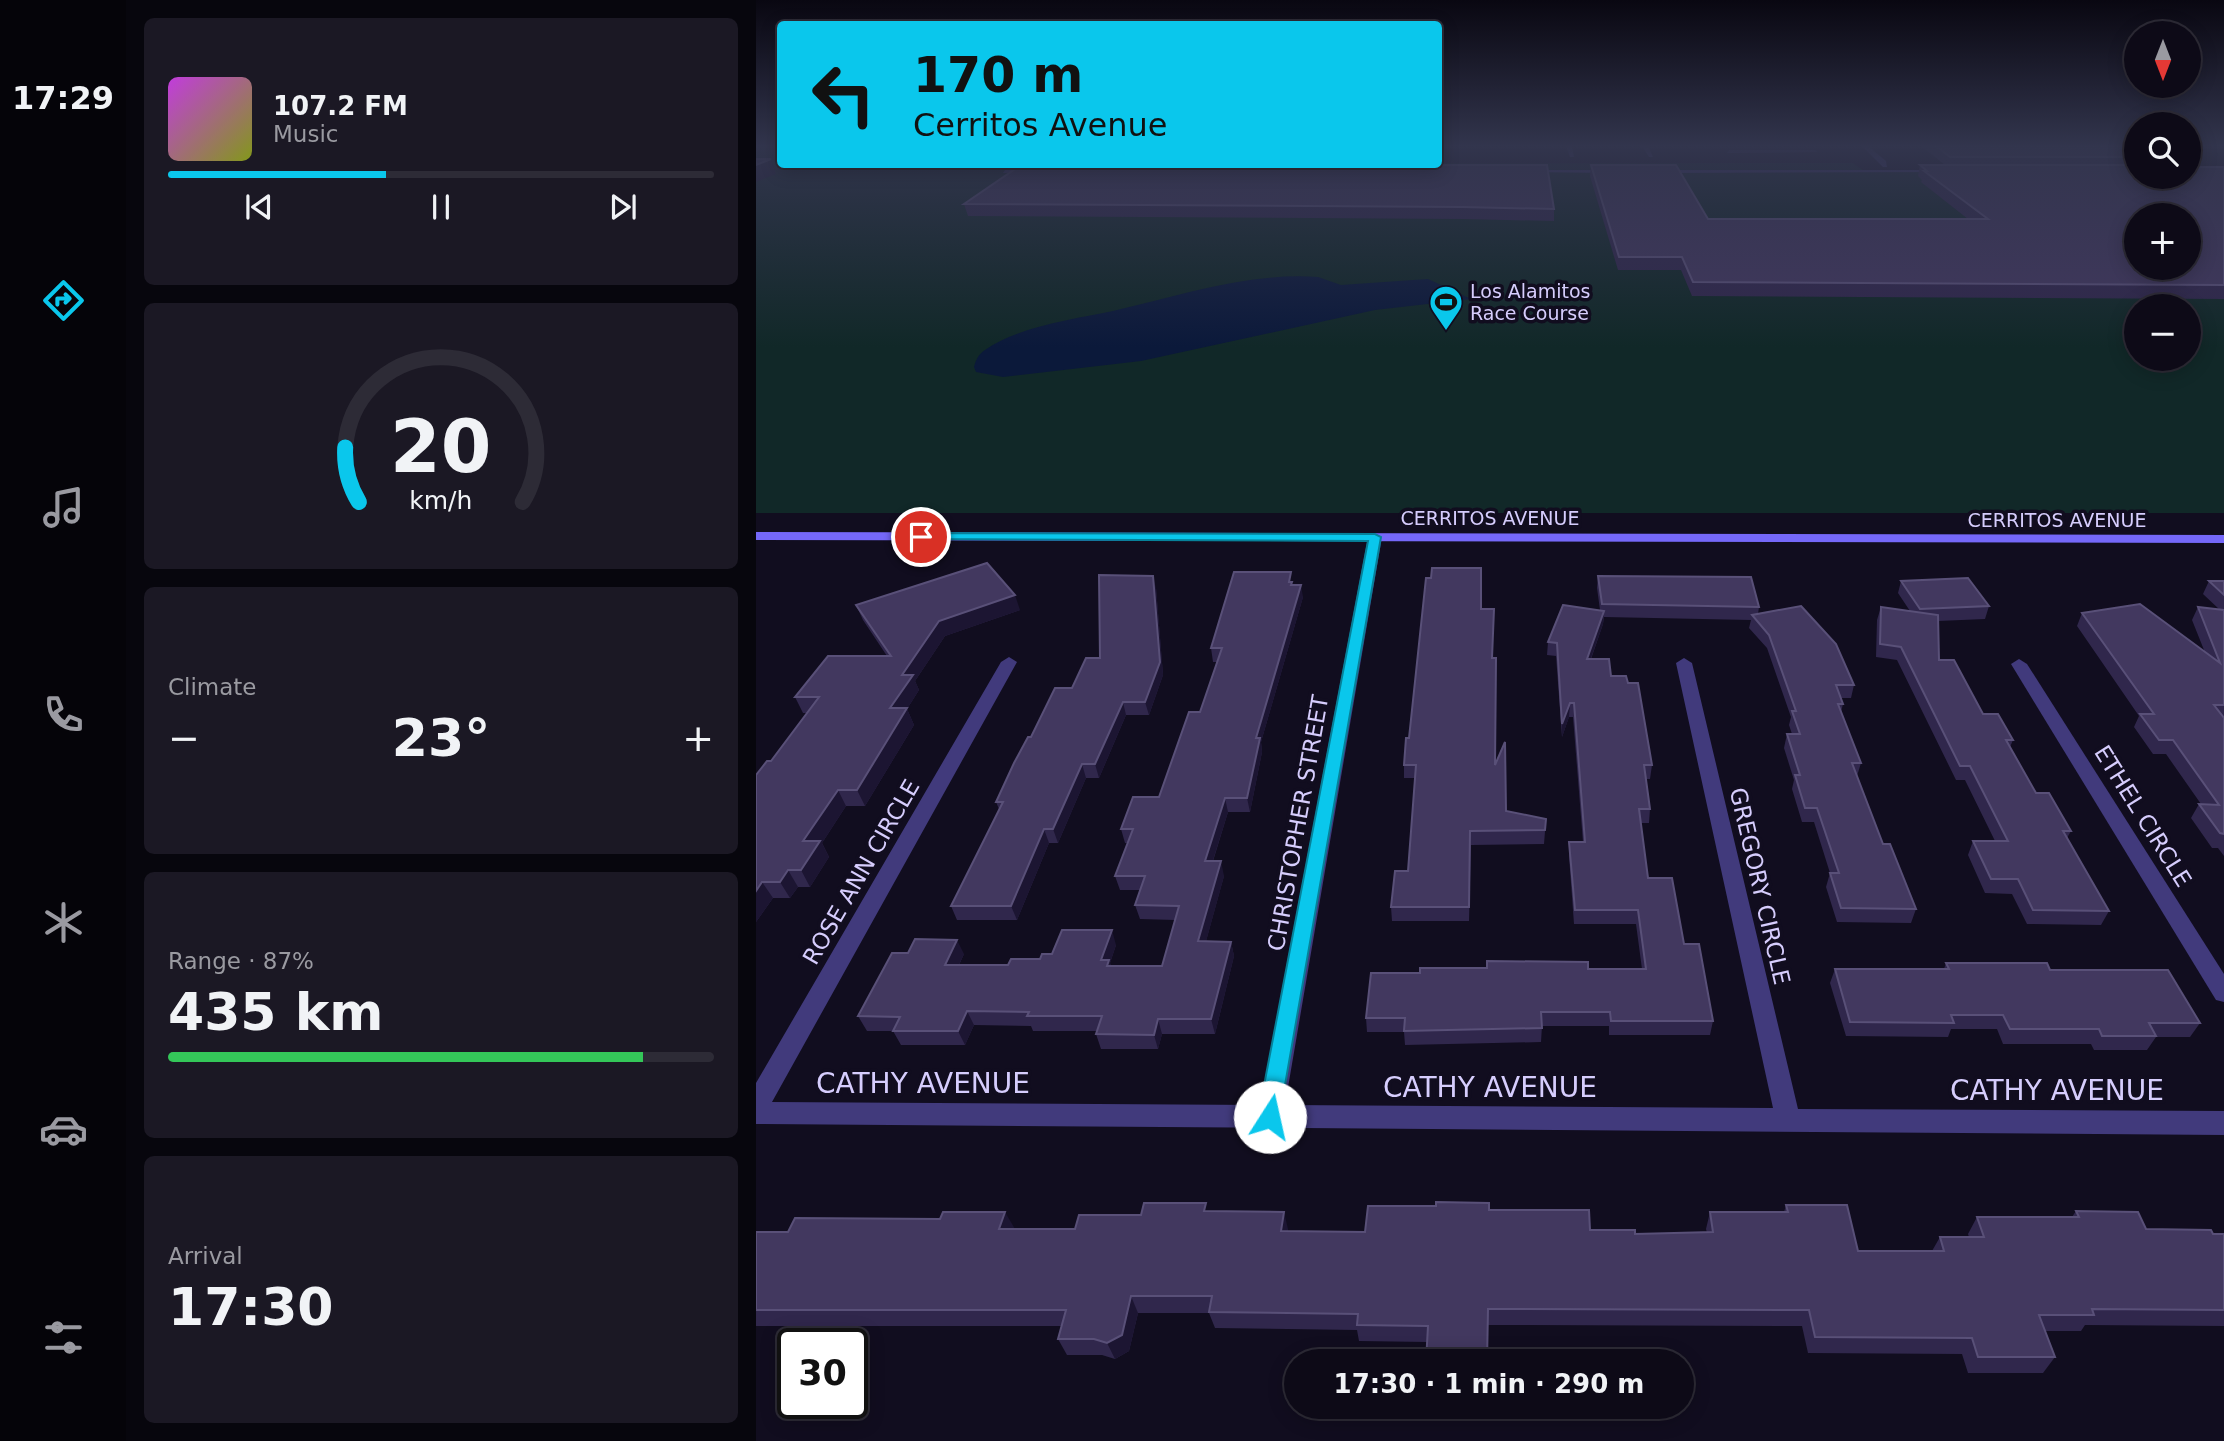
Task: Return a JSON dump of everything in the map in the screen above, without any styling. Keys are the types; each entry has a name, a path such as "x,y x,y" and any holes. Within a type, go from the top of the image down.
{"main road":[{"name":"CERRITOS AVENUE","path":"756,536 2224,539"}],"street":[{"name":"CHRISTOPHER STREET","path":"1270,1117 1375,537"},
{"name":"ROSE ANN CIRCLE","path":"756,1106 1009,662"},
{"name":"GREGORY CIRCLE","path":"1684,663 1788,1119"},
{"name":"ETHEL CIRCLE","path":"2020,664 2224,993"},
{"name":"CATHY AVENUE","path":"756,1113 2224,1123"}],"green space":[{"name":"Los Alamitos Race Course","path":"756,213 2124,213 2124,280 2201,280 2201,213 2224,213 2224,513 756,513"}],"water":[{"path":"1292,276 1318,277 1341,285 1428,279 1471,299 1375,310 1141,361 1003,377 976,372 974,367 981,353 998,342 1046,325 1240,282"}],"building":[{"path":"1606,213 1705,213 1708,219 1988,219 1980,213 2124,213 2124,280 2201,280 2201,213 2224,213 2224,285 1693,282 1682,257 1619,257"},
{"path":"987,563 1015,595 939,621 902,675 913,675 890,708 907,708 857,790 838,790 803,841 820,841 801,870 788,870 780,882 762,882 756,891 756,775 767,761 771,761 819,697 795,697 828,656 891,656 856,605"},
{"path":"1432,568 1481,568 1481,609 1494,609 1492,658 1496,658 1495,765 1505,742 1506,811 1546,819 1545,830 1470,831 1469,907 1391,907 1395,871 1408,871 1416,765 1404,765 1406,738 1409,738 1426,578 1431,578"},
{"path":"1234,572 1291,572 1291,585 1301,585 1256,738 1260,738 1247,798 1225,798 1205,861 1221,861 1198,941 1231,942 1211,1019 1158,1019 1154,1035 1096,1034 1102,1016 1027,1016 1029,1012 967,1011 958,1031 893,1031 900,1017 858,1016 892,953 908,953 915,939 957,940 945,965 1008,965 1011,959 1040,959 1042,954 1052,954 1062,930 1112,930 1101,960 1109,960 1107,966 1162,966 1179,906 1135,905 1145,876 1115,876 1133,829 1121,829 1133,797 1159,797 1189,712 1200,712 1222,648 1211,648"},
{"path":"1099,575 1153,576 1160,662 1145,702 1123,702 1095,764 1082,764 1053,829 1044,829 1011,906 951,906 1003,802 996,802 1014,763 1028,737 1031,737 1055,688 1072,688 1086,658 1100,658"},
{"path":"1598,576 1751,577 1759,607 1602,604"},
{"path":"1968,578 1989,606 1920,609 1901,581"},
{"path":"2209,581 2224,581 2224,595"},
{"path":"2140,604 2220,663 2198,607 2224,610 2224,705 2214,705 2224,718 2224,834 2220,833 2199,804 2219,805 2173,740 2159,740 2140,714 2154,714 2082,613"},
{"path":"1563,605 1604,611 1587,659 1609,659 1611,676 1626,676 1628,683 1638,683 1652,765 1644,765 1650,809 1639,809 1648,878 1672,878 1684,944 1699,944 1713,1021 1611,1021 1610,1012 1541,1012 1542,1028 1404,1031 1405,1018 1366,1018 1371,973 1420,973 1420,968 1487,968 1487,961 1588,962 1588,969 1646,969 1638,910 1575,910 1569,842 1585,842 1574,703 1570,703 1562,724 1557,643 1548,642"},
{"path":"1801,606 1836,644 1854,685 1836,685 1843,704 1838,704 1861,763 1852,763 1883,844 1890,844 1916,909 1841,908 1830,873 1839,873 1817,808 1805,808 1795,775 1800,775 1787,734 1800,734 1792,711 1796,711 1769,635 1752,615"},
{"path":"1881,607 1938,615 1939,660 1954,660 1983,714 1998,714 2013,740 2006,740 2036,793 2049,793 2071,831 2063,831 2109,911 2033,910 2018,879 1991,879 1973,841 2008,841 1970,766 1960,766 1901,647 1880,644"},
{"path":"1946,963 2047,963 2050,970 2168,970 2200,1023 2149,1023 2156,1036 2102,1036 2099,1029 2010,1029 2003,1015 1951,1015 1954,1023 1850,1022 1835,969 1949,969"},
{"path":"1436,1202 1489,1203 1489,1210 1589,1210 1590,1230 1635,1230 1635,1234 1713,1232 1710,1212 1788,1212 1786,1205 1847,1205 1858,1251 1944,1251 1940,1237 1984,1237 1977,1217 2079,1217 2076,1211 2138,1212 2146,1229 2211,1230 2213,1234 2224,1234 2224,1310 2092,1309 2094,1315 2039,1315 2055,1357 1978,1357 1972,1338 1815,1337 1809,1310 1488,1309 1487,1349 1427,1349 1428,1326 1357,1325 1358,1314 1209,1312 1212,1296 1131,1296 1122,1335 1107,1343 1094,1339 1058,1339 1066,1310 756,1310 756,1232 788,1232 795,1218 940,1219 943,1212 1005,1212 999,1229 1075,1229 1079,1215 1141,1215 1144,1203 1206,1203 1204,1211 1284,1212 1281,1231 1365,1232 1368,1206 1436,1206"}],"place":[{"name":"Los Alamitos Race Course","path":"1446,332"}],"route":[{"path":"921,537 1375,537 1270,1117"}]}
